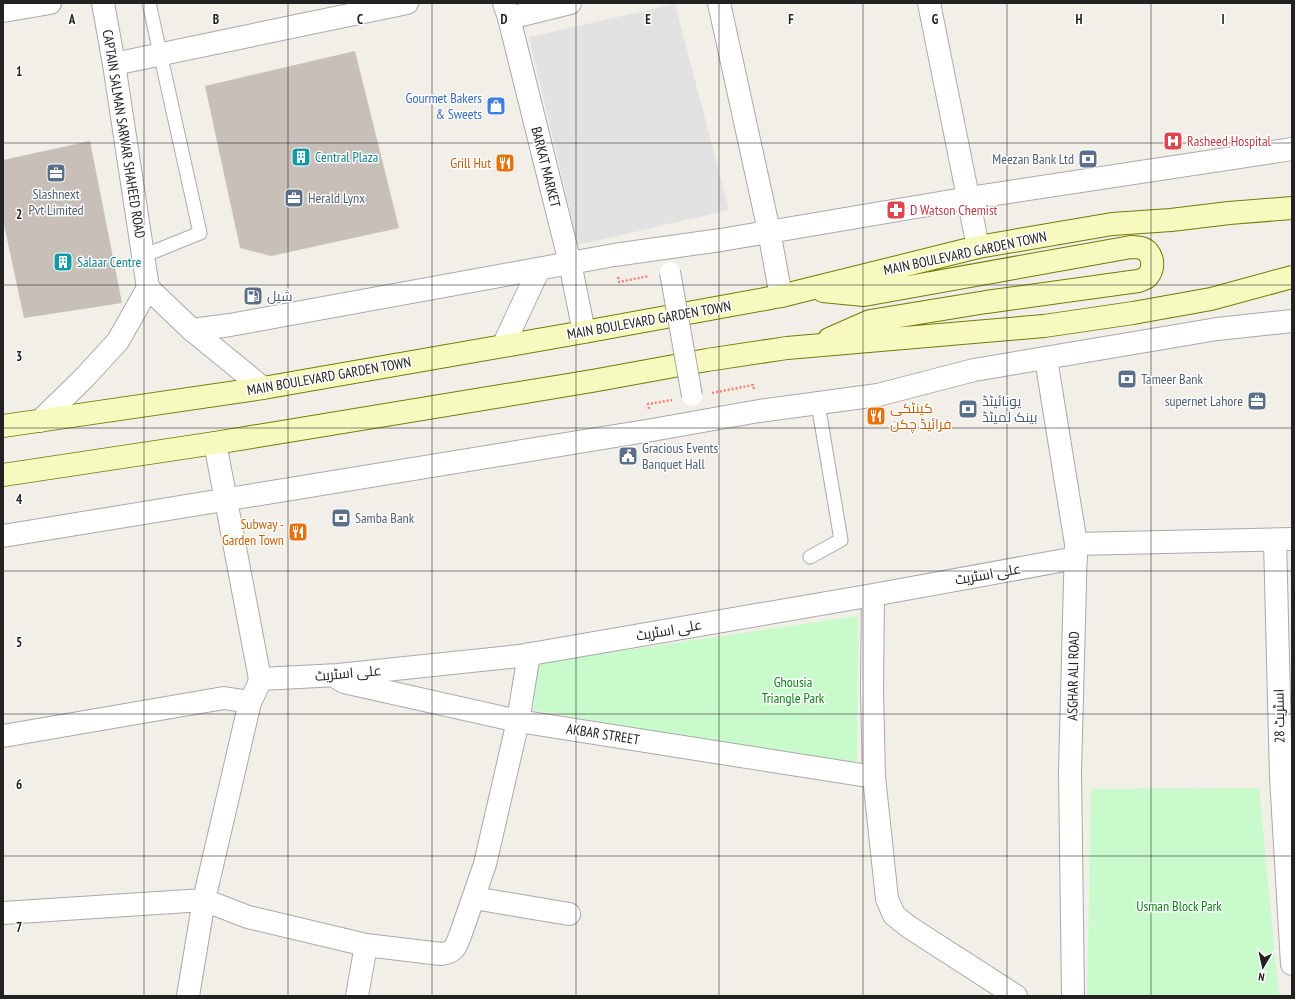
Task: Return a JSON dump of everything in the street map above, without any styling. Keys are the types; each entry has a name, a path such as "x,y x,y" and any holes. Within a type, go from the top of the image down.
{"main road":[{"name":"MAIN BOULEVARD GARDEN TOWN","path":"3,426 263,388 584,332 781,296 978,247 1112,224 1171,220 1229,213 1292,208"},
{"path":"804,290 864,294 1131,247 1140,247 1146,251 1152,259 1152,268 1147,277 1138,281 986,302 870,321 815,346"},
{"path":"3,475 215,443 592,381 707,360 788,348 1044,326 1133,313 1211,299 1292,277"}],"street":[{"path":"3,11 50,3"},
{"name":"CAPTAIN SALMAN SARWAR SHAHEED ROAD","path":"102,3 114,64 148,288"},
{"path":"114,64 160,54 325,11 407,3"},
{"path":"507,11 570,3"},
{"path":"719,3 769,231 781,296"},
{"path":"929,3 978,247"},
{"name":"BARKAT MARKET","path":"507,11 570,263 584,332"},
{"path":"192,330 230,325 614,255 722,240 969,198 1292,149"},
{"path":"502,346 539,269"},
{"path":"670,272 692,396"},
{"path":"40,420 118,341 148,288 192,330 263,388"},
{"path":"1211,299 1217,329"},
{"path":"3,536 652,430 758,411 878,395 974,370 1217,329 1292,321"},
{"name":"ASGHAR ALI ROAD","path":"1046,359 1076,551 1070,772 1073,996"},
{"path":"188,996 204,900 250,702 260,679 215,443"},
{"name":"علی اسٹریٹ","path":"260,679 338,675 529,654 873,594 1076,551 1284,540"},
{"name":"اسٹریٹ 28","path":"1284,540 1286,776 1292,964"},
{"path":"873,594 872,690 874,777 887,899 894,915 1011,995"},
{"path":"3,913 204,900 248,916 366,945 441,954 450,952 456,948 485,864 518,721 529,654"},
{"name":"AKBAR STREET","path":"338,675 338,678 344,682 518,721 874,777"},
{"path":"3,736 224,698 250,702"},
{"path":"474,898 569,914"},
{"path":"357,996 366,945"}],"lane":[{"path":"143,256 200,233 149,3"},
{"path":"810,557 841,540 818,404"}],"path":[{"path":"619,282 670,272"},
{"path":"692,396 753,385"}],"green space":[{"name":"Ghousia Triangle Park","path":"858,616 857,766 533,710 538,663"},
{"name":"Usman Block Park","path":"1259,788 1279,996 1087,996 1091,789"}],"shaded area":[{"path":"675,4 729,210 578,245 529,37"}],"building":[{"name":"Central Plaza","path":"355,51 399,228 271,256 240,248 205,86"},
{"name":"Salaar Centre","path":"90,141 122,303 24,318 3,220 3,160"}],"place":[{"name":"Gourmet Bakers & Sweets","path":"496,106"},
{"name":"Rasheed Hospital","path":"1173,141"},
{"name":"Central Plaza","path":"301,157"},
{"name":"Meezan Bank Ltd","path":"1088,159"},
{"name":"Grill Hut","path":"505,163"},
{"name":"Slashnext Pvt Limited","path":"56,173"},
{"name":"Herald Lynx","path":"294,198"},
{"name":"D Watson Chemist","path":"896,210"},
{"name":"Salaar Centre","path":"63,262"},
{"name":"شیل","path":"253,296"},
{"name":"Tameer Bank","path":"1127,379"},
{"name":"supernet Lahore","path":"1257,401"},
{"name":"یونائیٹڈ بینک لمیٹڈ","path":"968,409"},
{"name":"کینٹکی فرائیڈ چکن","path":"876,416"},
{"name":"Gracious Events Banquet Hall","path":"628,456"},
{"name":"Samba Bank","path":"341,518"},
{"name":"Subway - Garden Town","path":"298,532"}]}
